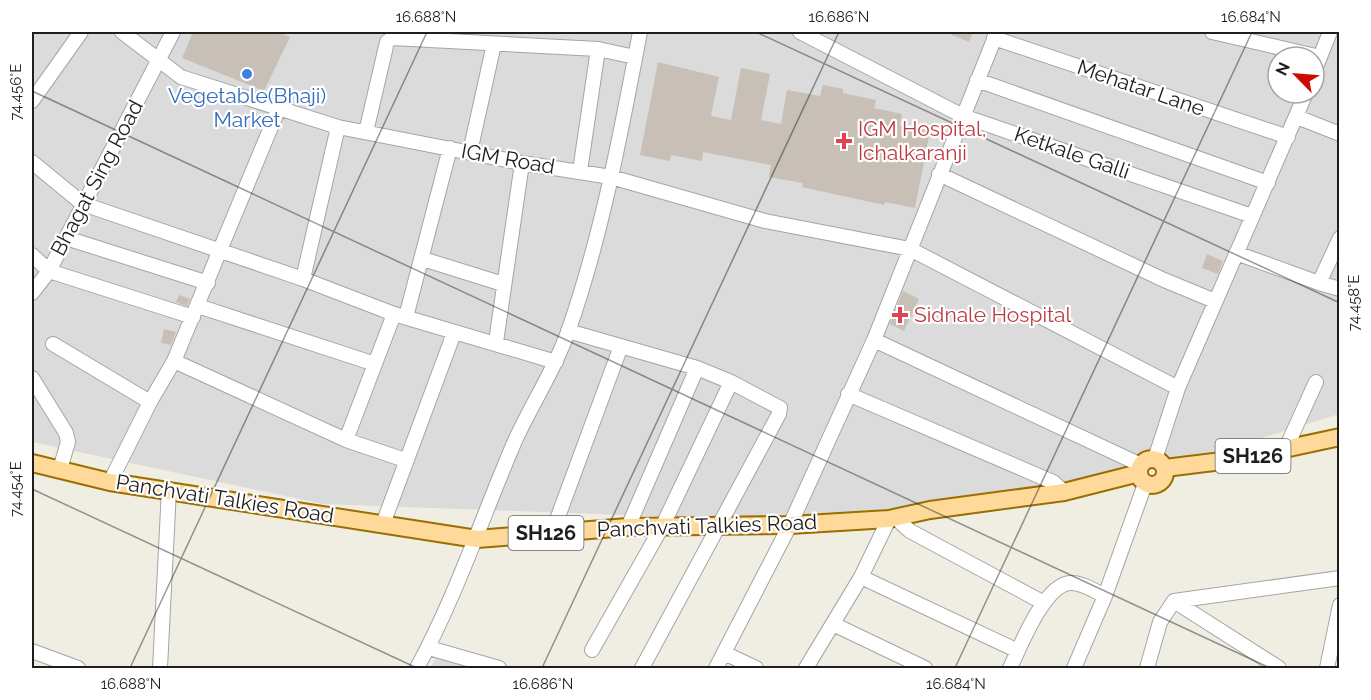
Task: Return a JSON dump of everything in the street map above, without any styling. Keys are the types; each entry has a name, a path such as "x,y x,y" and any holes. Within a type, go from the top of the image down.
{"main road":[{"name":"SH126","path":"1149,470 1238,459 1340,437"},
{"name":"Panchvati Talkies Road","path":"32,463 110,482 169,489 477,539 663,525 790,525 894,518 930,510 1064,492 1149,470"}],"street":[{"path":"32,101 81,32"},
{"name":"IGM Road","path":"122,32 181,77 278,110 338,127 522,163 611,177 765,221 910,249 1178,388"},
{"name":"Bhagat Sing Road","path":"32,293 49,271 173,32"},
{"path":"417,669 429,648 477,539 515,442 556,362 568,331 611,177 640,32"},
{"name":"Ketkale Galli","path":"800,32 963,116 1252,216"},
{"path":"1212,32 1268,45"},
{"path":"716,669 790,525 874,339 996,35"},
{"name":"Mehatar Lane","path":"996,35 1288,137"},
{"path":"366,132 387,42 392,38 598,49 635,57"},
{"path":"470,152 494,44"},
{"path":"580,171 598,49"},
{"path":"977,80 1268,183"},
{"path":"1074,669 1105,596 1178,388 1302,105"},
{"path":"110,482 174,360 221,252 278,110"},
{"path":"1297,117 1340,134"},
{"path":"303,279 338,127"},
{"path":"346,440 375,364 400,316 423,259 450,148"},
{"path":"32,162 83,204 303,279 400,316 454,333 496,342 556,362"},
{"path":"496,342 522,163"},
{"path":"939,174 1164,280 1215,301"},
{"path":"66,238 208,283"},
{"path":"1319,283 1340,238"},
{"path":"1236,254 1340,289"},
{"path":"32,255 49,271 375,364"},
{"path":"423,259 503,284"},
{"path":"568,331 697,368 731,382 780,408 779,414 642,669"},
{"path":"383,524 454,333"},
{"path":"874,339 1149,470"},
{"path":"53,344 150,402"},
{"path":"552,533 621,346"},
{"path":"174,360 346,440 405,460"},
{"path":"628,527 697,368"},
{"path":"32,378 66,433 68,442 60,470"},
{"path":"592,650 663,525 731,382"},
{"path":"1286,448 1316,382"},
{"path":"848,394 1053,482 1064,492"},
{"path":"160,669 169,489"},
{"path":"806,669 894,518 910,531 1044,603"},
{"path":"861,577 1018,651"},
{"path":"1148,669 1160,621 1174,601 1340,578"},
{"path":"1010,669 1044,603 1061,585 1073,583 1105,596"},
{"path":"1174,601 1279,669"},
{"path":"1328,669 1340,604"},
{"path":"833,624 925,669"},
{"path":"429,648 499,669"},
{"path":"32,651 78,669"},
{"path":"724,653 756,669"}],"shaded area":[{"path":"32,32 1339,32 1339,414 1165,468 818,522 323,504 32,442"},
{"path":"439,652 476,668 430,668"}],"building":[{"name":"Vegetable(Bhaji) Market","path":"193,32 278,32 290,37 264,91 182,58"},
{"path":"945,32 973,32 969,42"},
{"path":"658,62 719,77 711,116 731,120 741,68 770,74 761,120 781,124 787,90 820,96 823,85 843,89 843,93 876,100 874,108 902,114 900,125 930,131 915,208 885,202 884,205 802,187 803,183 769,177 771,165 703,152 702,161 671,155 670,161 640,155"},
{"path":"1207,254 1223,261 1218,274 1202,268"},
{"path":"903,291 919,299 904,331 890,324"},
{"path":"179,295 190,299 187,306 176,302"},
{"path":"164,329 176,332 171,345 161,343"}],"place":[{"name":"Vegetable(Bhaji) Market","path":"247,74"},
{"name":"IGM Hospital, Ichalkaranji","path":"844,141"},
{"name":"Sidnale Hospital","path":"900,315"}]}
